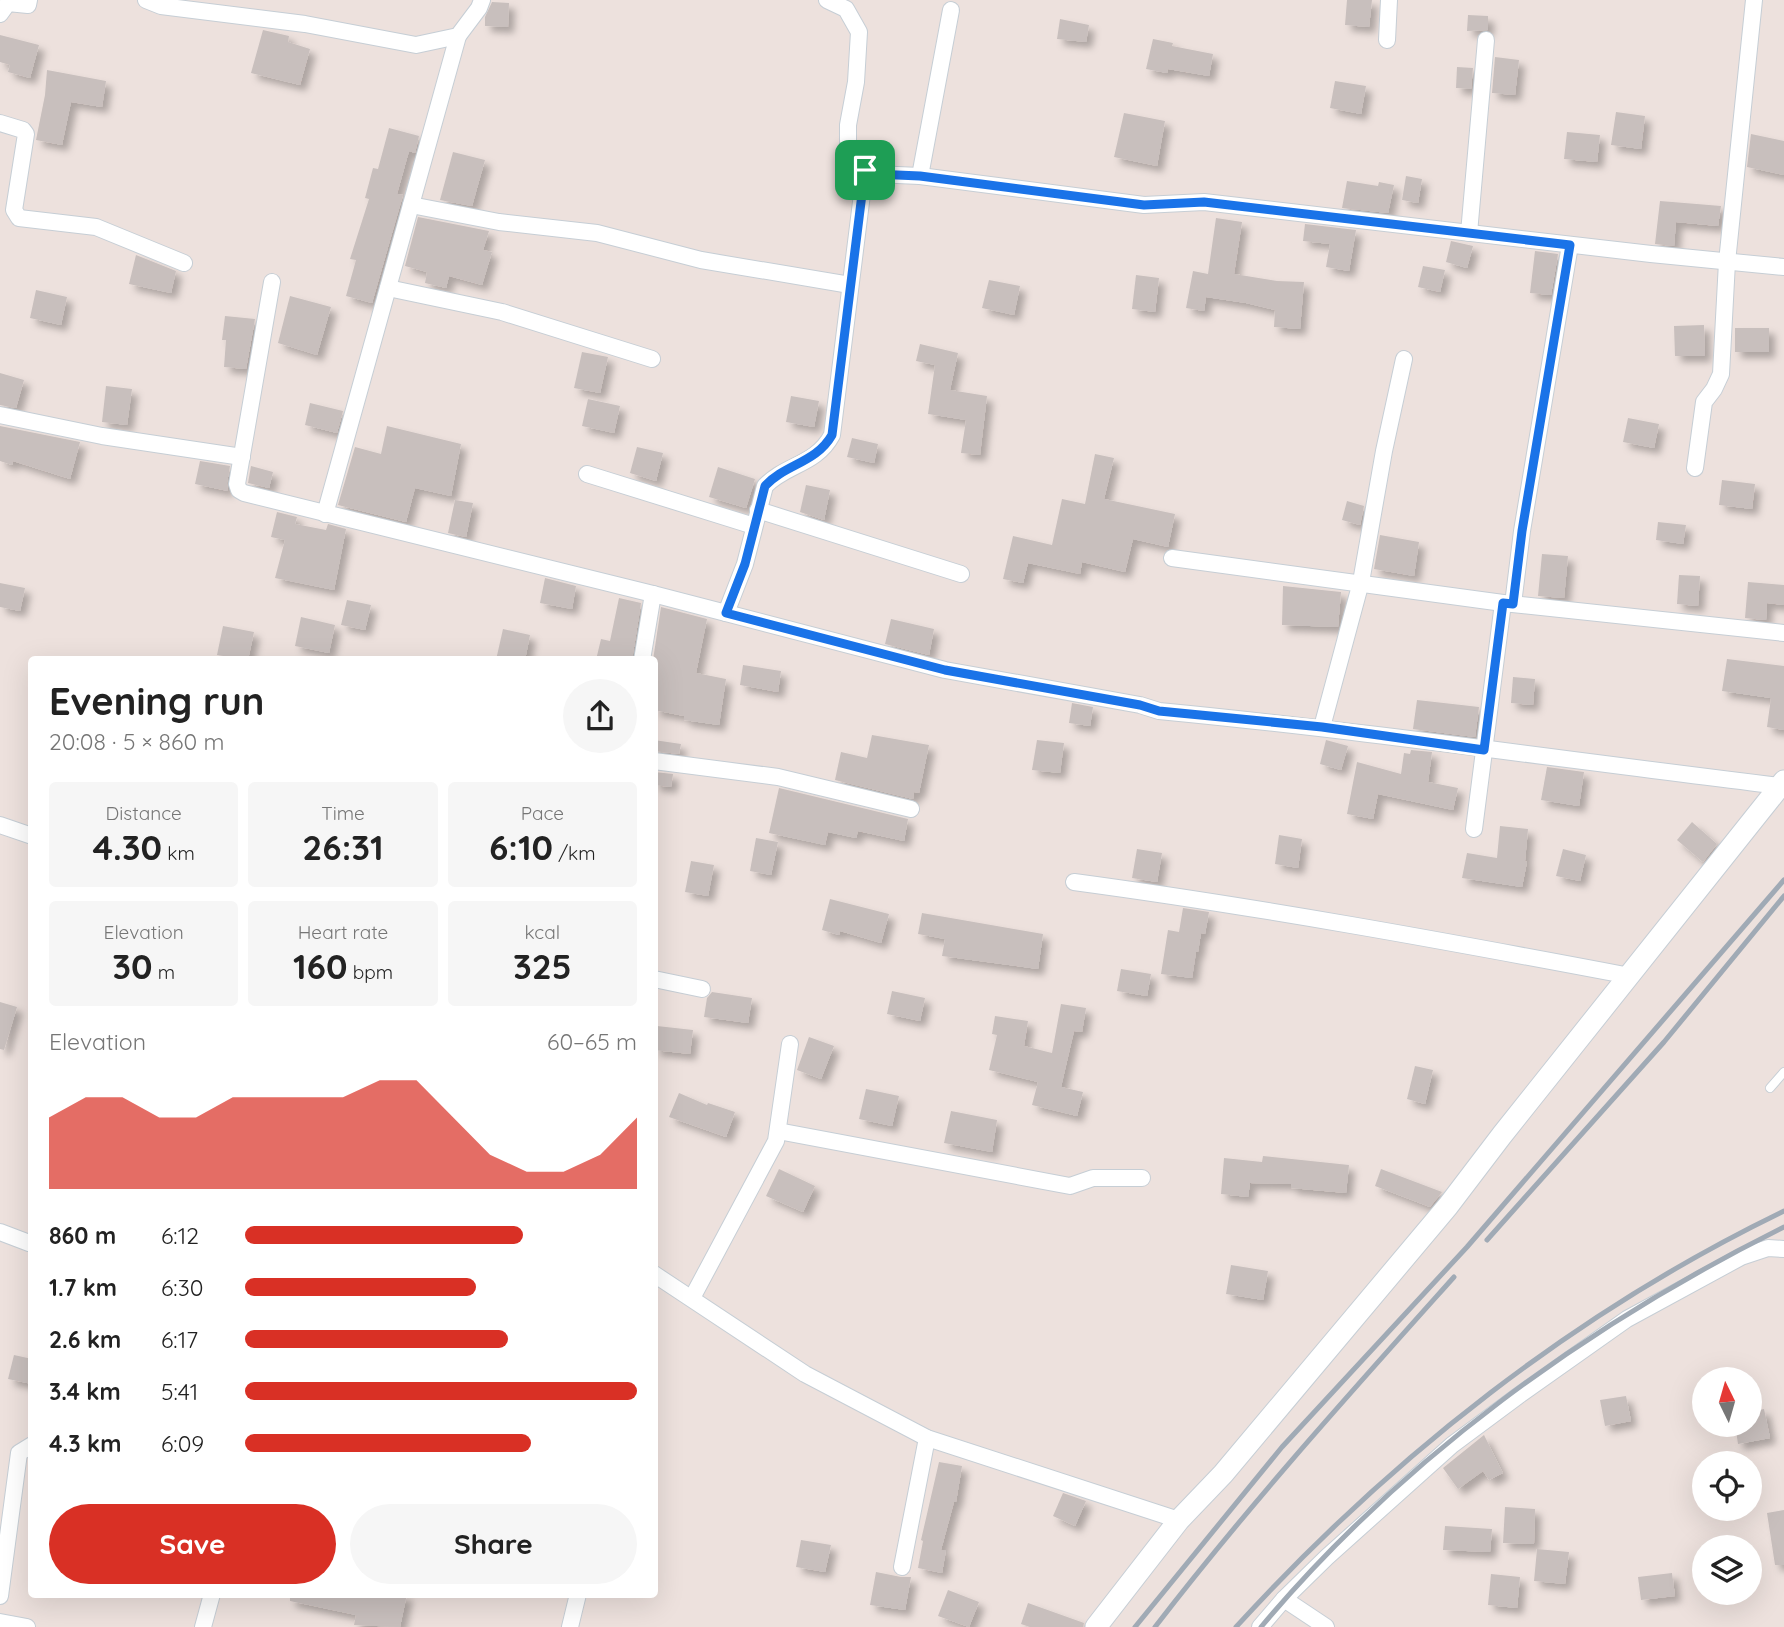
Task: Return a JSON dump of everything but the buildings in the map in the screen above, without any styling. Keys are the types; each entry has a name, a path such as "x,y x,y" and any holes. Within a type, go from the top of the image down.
{"street":[{"path":"0,14 8,3 28,5 29,0"},
{"path":"146,0 161,6 306,24 416,45 458,36"},
{"path":"326,514 458,36 480,8 482,0"},
{"path":"827,0 846,9 859,32 856,82 848,125 848,151 855,166 874,174 920,176 1144,205 1204,202 1784,267"},
{"path":"1387,40 1389,0"},
{"path":"1695,468 1704,402 1721,374 1727,262 1754,0"},
{"path":"920,176 951,10"},
{"path":"1469,233 1486,40"},
{"path":"0,123 23,130 26,134 15,211 19,218 96,227 184,263"},
{"path":"726,613 745,564 762,493 771,479 816,456 832,435 865,170"},
{"path":"411,205 499,222 597,233 701,260 850,285"},
{"path":"1474,829 1508,603 1570,245"},
{"path":"272,282 237,484 239,490 945,670 1140,705 1159,711 1322,727 1484,750 1782,784"},
{"path":"388,288 502,312 652,359"},
{"path":"1322,727 1361,582 1384,451 1404,359"},
{"path":"0,415 102,436 242,457"},
{"path":"587,474 961,574"},
{"path":"1172,558 1508,603 1784,633"},
{"path":"643,656 653,594"},
{"path":"658,762 778,777 911,809"},
{"path":"1096,1627 1179,1520 1223,1474 1448,1206 1782,784"},
{"path":"0,825 28,835"},
{"path":"1074,882 1410,935 1630,976"},
{"path":"658,980 702,989"},
{"path":"692,1298 771,1153 778,1131 790,1044"},
{"path":"778,1131 1070,1186 1093,1178 1142,1178"},
{"path":"0,1232 28,1244"},
{"path":"1260,1627 1327,1557 1452,1446 1627,1319 1741,1257 1768,1248 1784,1249"},
{"path":"658,1277 805,1374 927,1438 1179,1520"},
{"path":"902,1567 927,1438"},
{"path":"0,1596 19,1453 28,1447"},
{"path":"202,1627 211,1598"},
{"path":"570,1627 577,1598"},
{"path":"1284,1599 1326,1627"},
{"path":"0,1622 27,1627"}],"lane":[{"path":"1770,1087 1784,1072"}],"railway":[{"path":"1135,1627 1282,1447 1467,1247 1784,880"},
{"path":"1487,1240 1664,1042 1784,896"},
{"path":"1236,1627 1358,1504 1490,1393 1633,1294 1784,1211"},
{"path":"1261,1627 1316,1565 1375,1507 1437,1452 1502,1400 1639,1307 1784,1227"},
{"path":"1155,1627 1264,1493 1454,1277"}],"route":[{"path":"865,170 874,174 920,176 1144,205 1204,202 1570,245 1522,531 1513,604 1503,603 1484,750 1322,727 1159,711 1140,705 945,670 726,613 745,564 765,486 771,479 816,456 832,435 865,170"}]}
